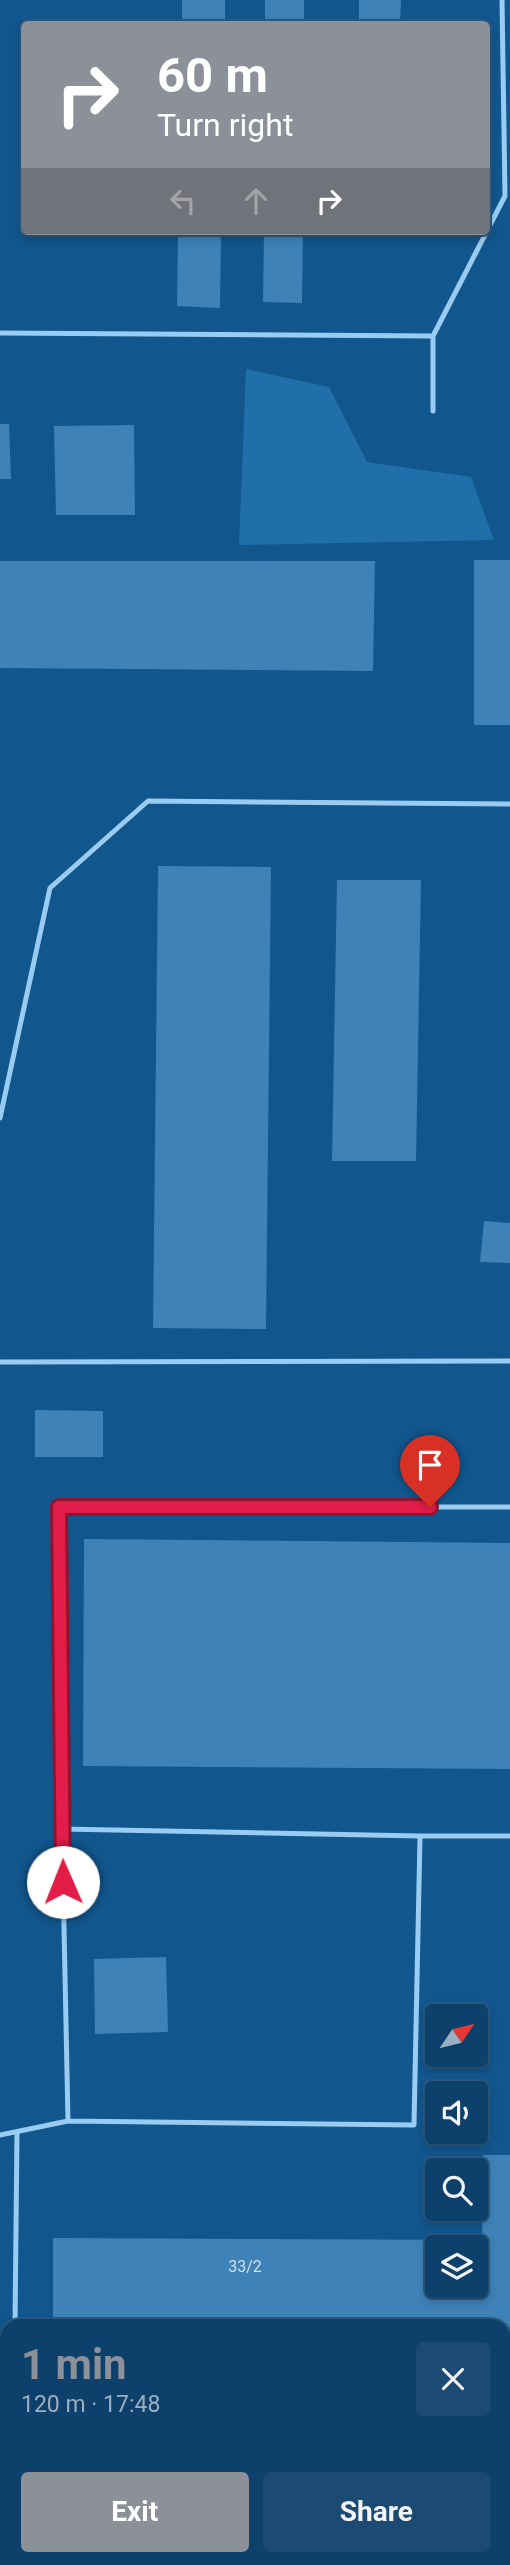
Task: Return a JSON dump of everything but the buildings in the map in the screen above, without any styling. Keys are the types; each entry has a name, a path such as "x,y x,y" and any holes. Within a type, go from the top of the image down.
{"lane":[{"path":"490,225 505,196 502,0"},
{"path":"433,411 433,336 485,235"},
{"path":"0,332 433,336"},
{"path":"0,1118 50,888 148,801 510,804"},
{"path":"0,1362 510,1361"},
{"path":"68,2121 59,1507 510,1507"},
{"path":"62,1829 510,1836"},
{"path":"0,2135 68,2121 414,2125 420,1836"},
{"path":"15,2319 17,2132"}],"shaded area":[{"path":"246,369 329,387 367,462 471,477 494,540 239,545"}],"route":[{"path":"63,1882 59,1507 430,1507"}]}
